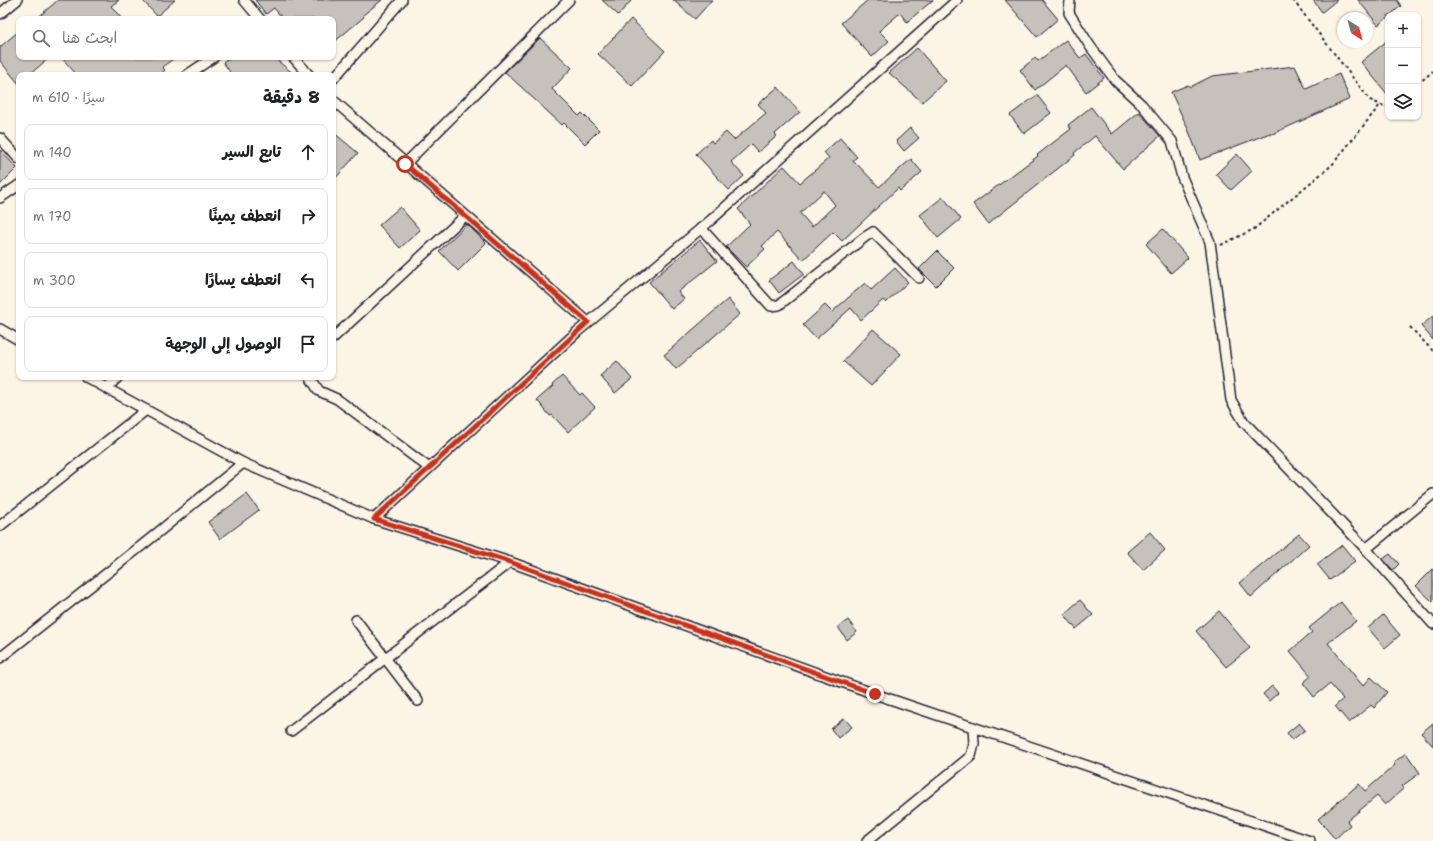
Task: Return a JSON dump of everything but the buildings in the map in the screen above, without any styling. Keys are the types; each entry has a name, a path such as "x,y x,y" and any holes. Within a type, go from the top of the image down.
{"street":[{"path":"0,14 17,0"},
{"path":"244,0 257,16"},
{"path":"336,76 402,0"},
{"path":"405,164 569,0"},
{"path":"374,519 588,322 701,228 957,0"},
{"path":"1070,0 1069,13 1090,46 1115,80 1142,105 1172,141 1182,176 1210,242 1231,400 1244,422 1366,549 1433,624"},
{"path":"192,72 210,60"},
{"path":"296,60 306,72"},
{"path":"336,103 588,322"},
{"path":"0,138 16,156"},
{"path":"0,198 16,187"},
{"path":"336,335 465,216"},
{"path":"701,228 772,306 779,305 873,232 919,278"},
{"path":"0,329 16,338"},
{"path":"92,380 243,463 374,519 510,562 867,691 1310,841"},
{"path":"107,388 115,380"},
{"path":"312,380 319,391 337,399 428,468"},
{"path":"0,526 146,410"},
{"path":"0,658 243,463"},
{"path":"1366,549 1432,496"},
{"path":"292,731 510,562"},
{"path":"356,620 418,701"},
{"path":"867,841 971,756 974,744 973,727"}],"path":[{"path":"1293,0 1370,100 1385,108"},
{"path":"1421,81 1433,71"},
{"path":"1211,250 1254,229 1332,164 1380,105"},
{"path":"1410,327 1433,351"}],"route":[{"path":"405,164 588,322 374,519 510,562 875,694"}]}
